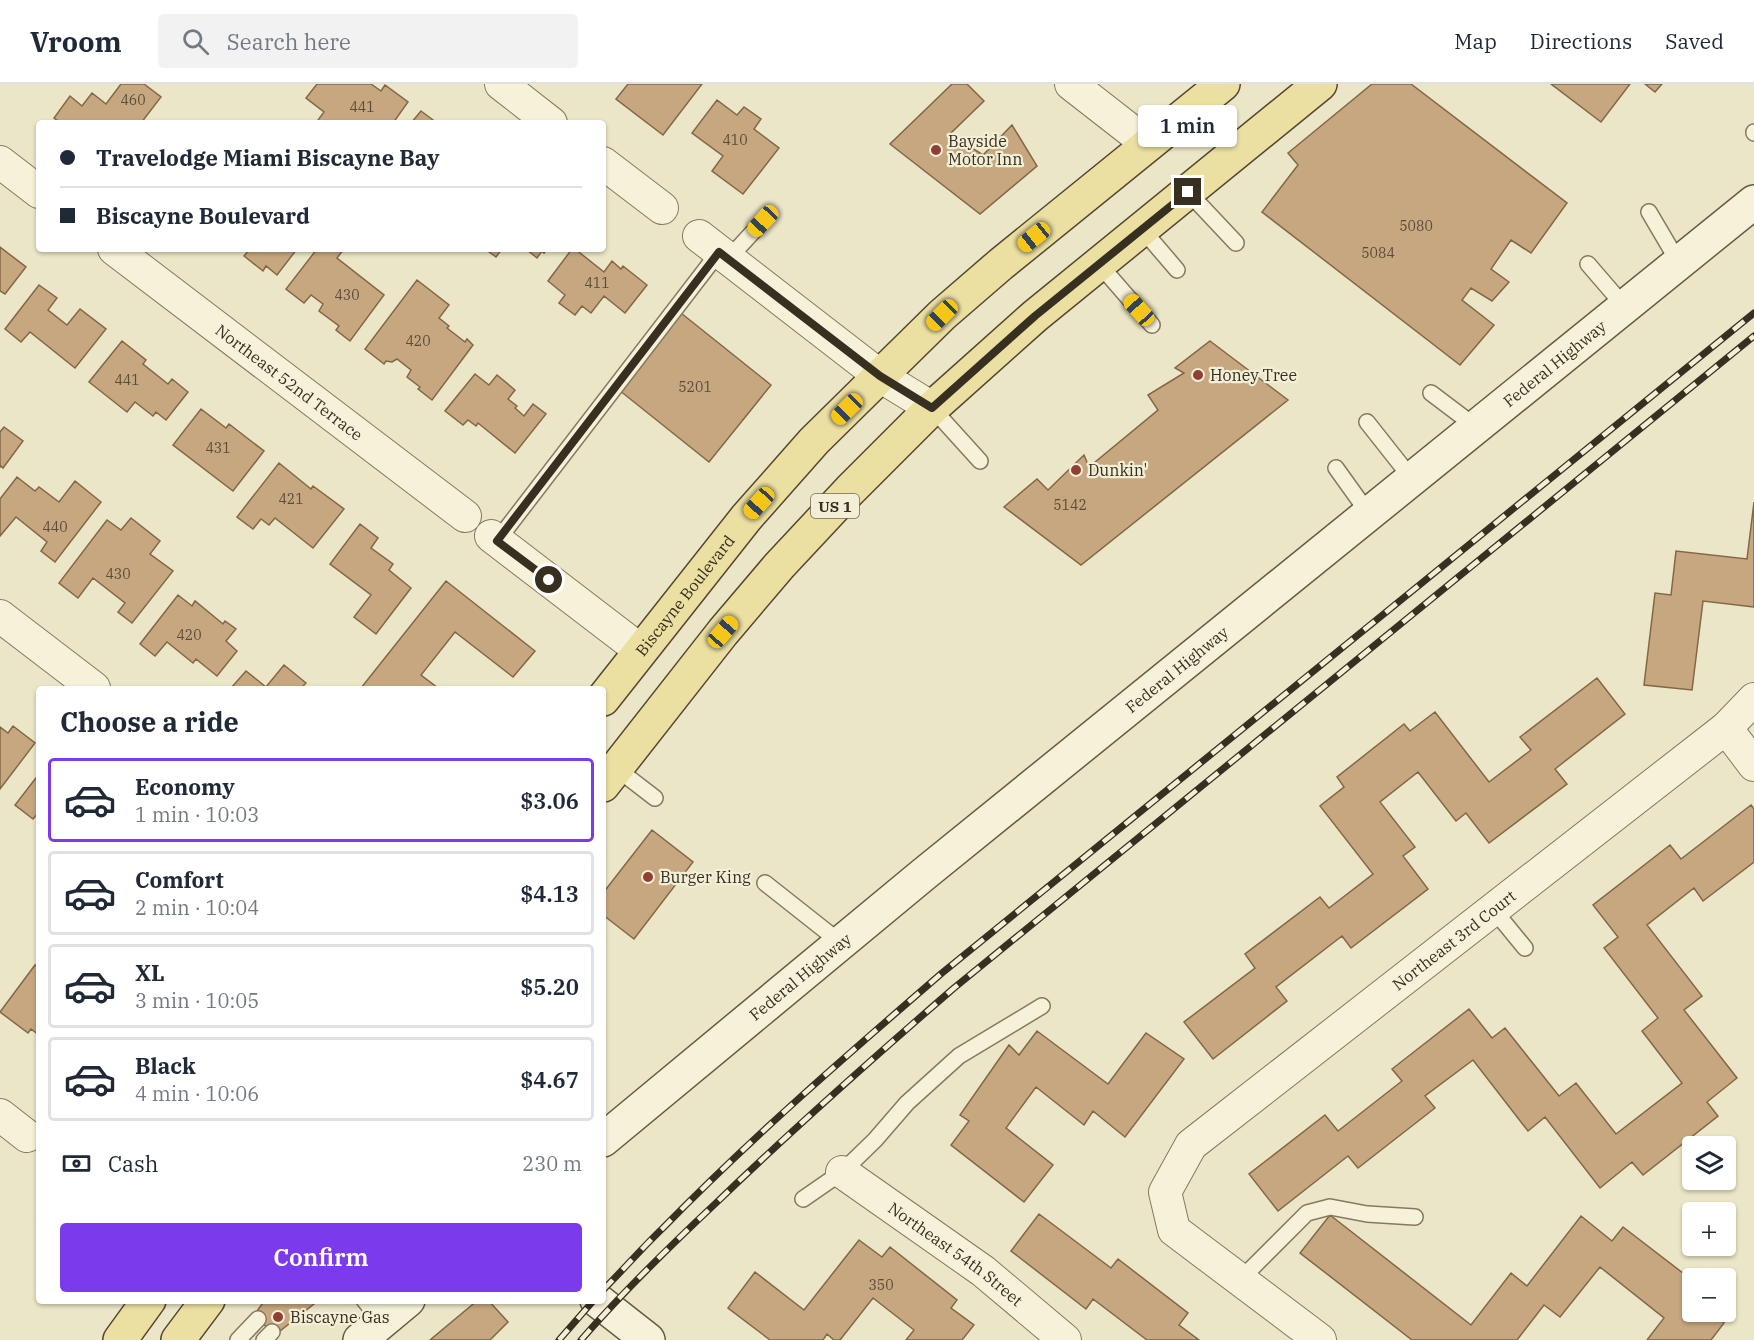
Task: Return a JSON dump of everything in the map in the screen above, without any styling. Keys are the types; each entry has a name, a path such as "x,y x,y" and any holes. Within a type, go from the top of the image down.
{"main road":[{"name":"Biscayne Boulevard","path":"606,695 746,518 814,441 942,315 1223,84"},
{"name":"US 1","path":"610,777 723,632 779,566 850,490 932,408 1035,316 1320,84"},
{"path":"120,1340 146,1304"},
{"path":"187,1334 206,1304"}],"street":[{"path":"501,84 547,120"},
{"path":"1071,84 1148,144"},
{"path":"0,162 36,190"},
{"path":"606,165 662,208"},
{"name":"Federal Highway","path":"606,1136 1754,202"},
{"path":"716,249 880,376 932,408"},
{"name":"Northeast 52nd Terrace","path":"118,252 465,516"},
{"path":"494,538 640,650"},
{"path":"0,616 91,686"},
{"name":"Northeast 3rd Court","path":"1240,1280 1174,1230 1165,1192 1191,1145 1726,728 1754,699"},
{"path":"1726,728 1754,765"},
{"path":"0,1115 27,1136"},
{"name":"Northeast 54th Street","path":"842,1172 983,1271 1065,1340"},
{"path":"1240,1280 1320,1340"},
{"path":"369,1321 401,1304"},
{"path":"602,1304 648,1340"}],"lane":[{"path":"1188,192 1236,243"},
{"path":"1649,212 1679,263"},
{"path":"494,538 716,249 763,221"},
{"path":"1142,229 1177,270"},
{"path":"1099,264 1152,325"},
{"path":"1588,264 1625,307"},
{"path":"1431,393 1476,427"},
{"path":"932,408 980,461"},
{"path":"1367,422 1412,479"},
{"path":"1336,468 1370,514"},
{"path":"610,777 656,798"},
{"path":"765,883 841,943"},
{"path":"1493,909 1525,948"},
{"path":"803,1199 842,1172 875,1140 907,1103 959,1056 1042,1006"},
{"path":"1240,1280 1307,1213 1330,1207 1367,1214 1415,1217"},
{"path":"238,1340 258,1319"}],"building":[{"path":"121,84 144,84 161,97 143,120 57,120 54,118 70,96 82,106 92,93 106,104"},
{"path":"317,84 371,84 381,91 385,85 408,102 395,120 318,120 324,112 306,98"},
{"path":"628,84 702,84 663,135 616,99"},
{"name":"Bayside Motor Inn","path":"952,84 967,84 984,101 950,134 983,155 1012,125 1037,166 980,214 890,144"},
{"path":"1372,84 1411,84 1567,203 1531,253 1511,240 1491,269 1509,282 1492,301 1471,288 1462,300 1494,325 1460,365 1262,212 1298,165 1288,153"},
{"path":"1551,84 1630,84 1601,122"},
{"path":"1645,84 1662,84 1655,92"},
{"path":"717,100 737,115 744,107 761,119 754,129 779,148 743,194 712,171 723,156 692,133"},
{"path":"421,111 433,120 414,120"},
{"path":"0,247 26,267 5,294 0,291"},
{"path":"247,252 295,252 277,275 266,266 263,271 244,256"},
{"path":"315,252 342,252 337,258 384,295 350,341 336,330 339,326 319,311 323,304 311,295 304,303 286,289"},
{"path":"489,252 500,252 496,257"},
{"path":"530,252 541,252 537,258"},
{"path":"570,252 579,252 604,272 612,261 621,269 623,266 647,285 625,313 604,296 591,313 582,306 575,315 559,303 565,295 548,281"},
{"path":"417,280 449,305 439,318 449,326 447,328 465,342 467,339 473,345 432,400 407,377 411,370 397,359 392,362 386,361 384,364 365,349"},
{"path":"39,285 57,298 48,310 67,325 80,309 106,329 75,368 30,332 21,342 5,329"},
{"path":"681,313 771,385 709,462 619,390"},
{"path":"122,341 146,360 143,364 168,384 172,379 188,392 166,420 156,412 153,416 135,402 127,412 89,382"},
{"path":"1210,341 1288,400 1081,565 1004,507 1037,479 1048,490 1084,455 1089,467 1158,410 1148,395 1184,373 1175,368"},
{"path":"475,374 489,385 497,375 515,390 508,399 524,416 533,404 546,414 515,453 478,423 476,426 468,420 463,425 445,411"},
{"path":"201,409 226,428 229,424 264,451 233,491 173,445"},
{"path":"4,427 23,441 3,468 0,467 0,432"},
{"path":"279,463 311,489 313,486 344,509 313,548 275,518 269,525 261,519 253,529 237,517"},
{"path":"17,477 35,491 39,487 59,502 75,481 101,502 55,562 41,551 47,542 16,517 0,536 0,499"},
{"path":"1754,502 1754,607 1703,601 1692,690 1644,685 1655,593 1671,595 1676,551 1747,559"},
{"path":"131,518 160,541 150,554 173,571 132,623 118,612 125,603 93,578 78,598 59,583 107,520 121,530"},
{"path":"360,524 378,538 371,548 393,564 389,570 411,588 376,634 354,617 371,595 330,564"},
{"path":"446,581 535,651 513,677 455,632 421,675 435,686 363,686"},
{"path":"178,595 192,606 195,601 223,624 225,621 236,629 226,641 237,651 217,676 196,659 193,663 167,642 155,656 140,644"},
{"path":"284,665 306,683 303,686 267,686"},
{"path":"246,671 265,686 233,686"},
{"path":"1597,678 1625,714 1555,769 1567,784 1489,843 1466,813 1456,821 1418,772 1380,802 1415,847 1403,856 1428,889 1351,948 1342,936 1276,987 1287,1001 1213,1059 1184,1022 1255,968 1245,954 1320,897 1329,908 1373,874 1320,806 1344,787 1337,777 1404,724 1410,731 1435,712 1489,782 1531,750 1520,737"},
{"path":"13,726 35,743 0,789 0,727 8,733"},
{"path":"36,778 36,816 33,819 15,805"},
{"path":"1751,805 1754,809 1754,862 1703,901 1694,888 1647,925 1702,996 1684,1010 1737,1078 1707,1102 1718,1116 1693,1136 1682,1136 1682,1144 1643,1175 1632,1162 1600,1188 1545,1117 1528,1131 1473,1060 1425,1096 1435,1108 1358,1168 1348,1156 1278,1211 1249,1174 1325,1115 1338,1131 1402,1081 1392,1069 1469,1009 1492,1038 1505,1028 1559,1096 1576,1083 1616,1134 1682,1083 1642,1031 1658,1018 1604,948 1618,937 1593,905 1670,845 1681,859"},
{"name":"Burger King","path":"652,830 693,862 634,939 606,917 606,889"},
{"path":"36,966 36,1033 31,1029 28,1033 0,1012"},
{"path":"1037,1031 1108,1084 1146,1033 1184,1059 1125,1137 1093,1111 1084,1125 1036,1087 1006,1128 1053,1165 1024,1202 951,1145 969,1121 960,1115 1009,1045 1019,1055"},
{"path":"1039,1214 1111,1268 1118,1259 1188,1313 1179,1325 1199,1340 1147,1340 1093,1299 1086,1309 1011,1251"},
{"path":"1330,1215 1471,1325 1511,1273 1527,1286 1581,1216 1612,1241 1623,1227 1682,1272 1682,1322 1724,1323 1711,1340 1647,1340 1664,1318 1600,1267 1560,1317 1544,1305 1517,1340 1412,1340 1300,1253"},
{"path":"859,1240 882,1257 890,1247 957,1300 951,1308 974,1325 962,1340 906,1340 914,1330 873,1298 840,1340 834,1340 827,1334 823,1340 770,1340 728,1308 755,1272 804,1310"},
{"name":"Biscayne Gas","path":"262,1304 314,1304 275,1335 254,1315"},
{"path":"473,1304 492,1304 508,1322 490,1340 430,1340"}],"railway":[{"path":"606,1287 765,1129 942,973 1754,313"},
{"path":"581,1340 647,1270 745,1175 954,988 1754,336"},
{"path":"559,1340 590,1304"}],"place":[{"name":"Bayside Motor Inn","path":"936,150"},
{"name":"Honey Tree","path":"1198,375"},
{"name":"Dunkin'","path":"1076,470"},
{"name":"Burger King","path":"648,877"},
{"name":"Biscayne Gas","path":"278,1317"}],"route":[{"path":"549,580 497,541 719,252 880,376 932,408 1035,316 1188,192"}]}
